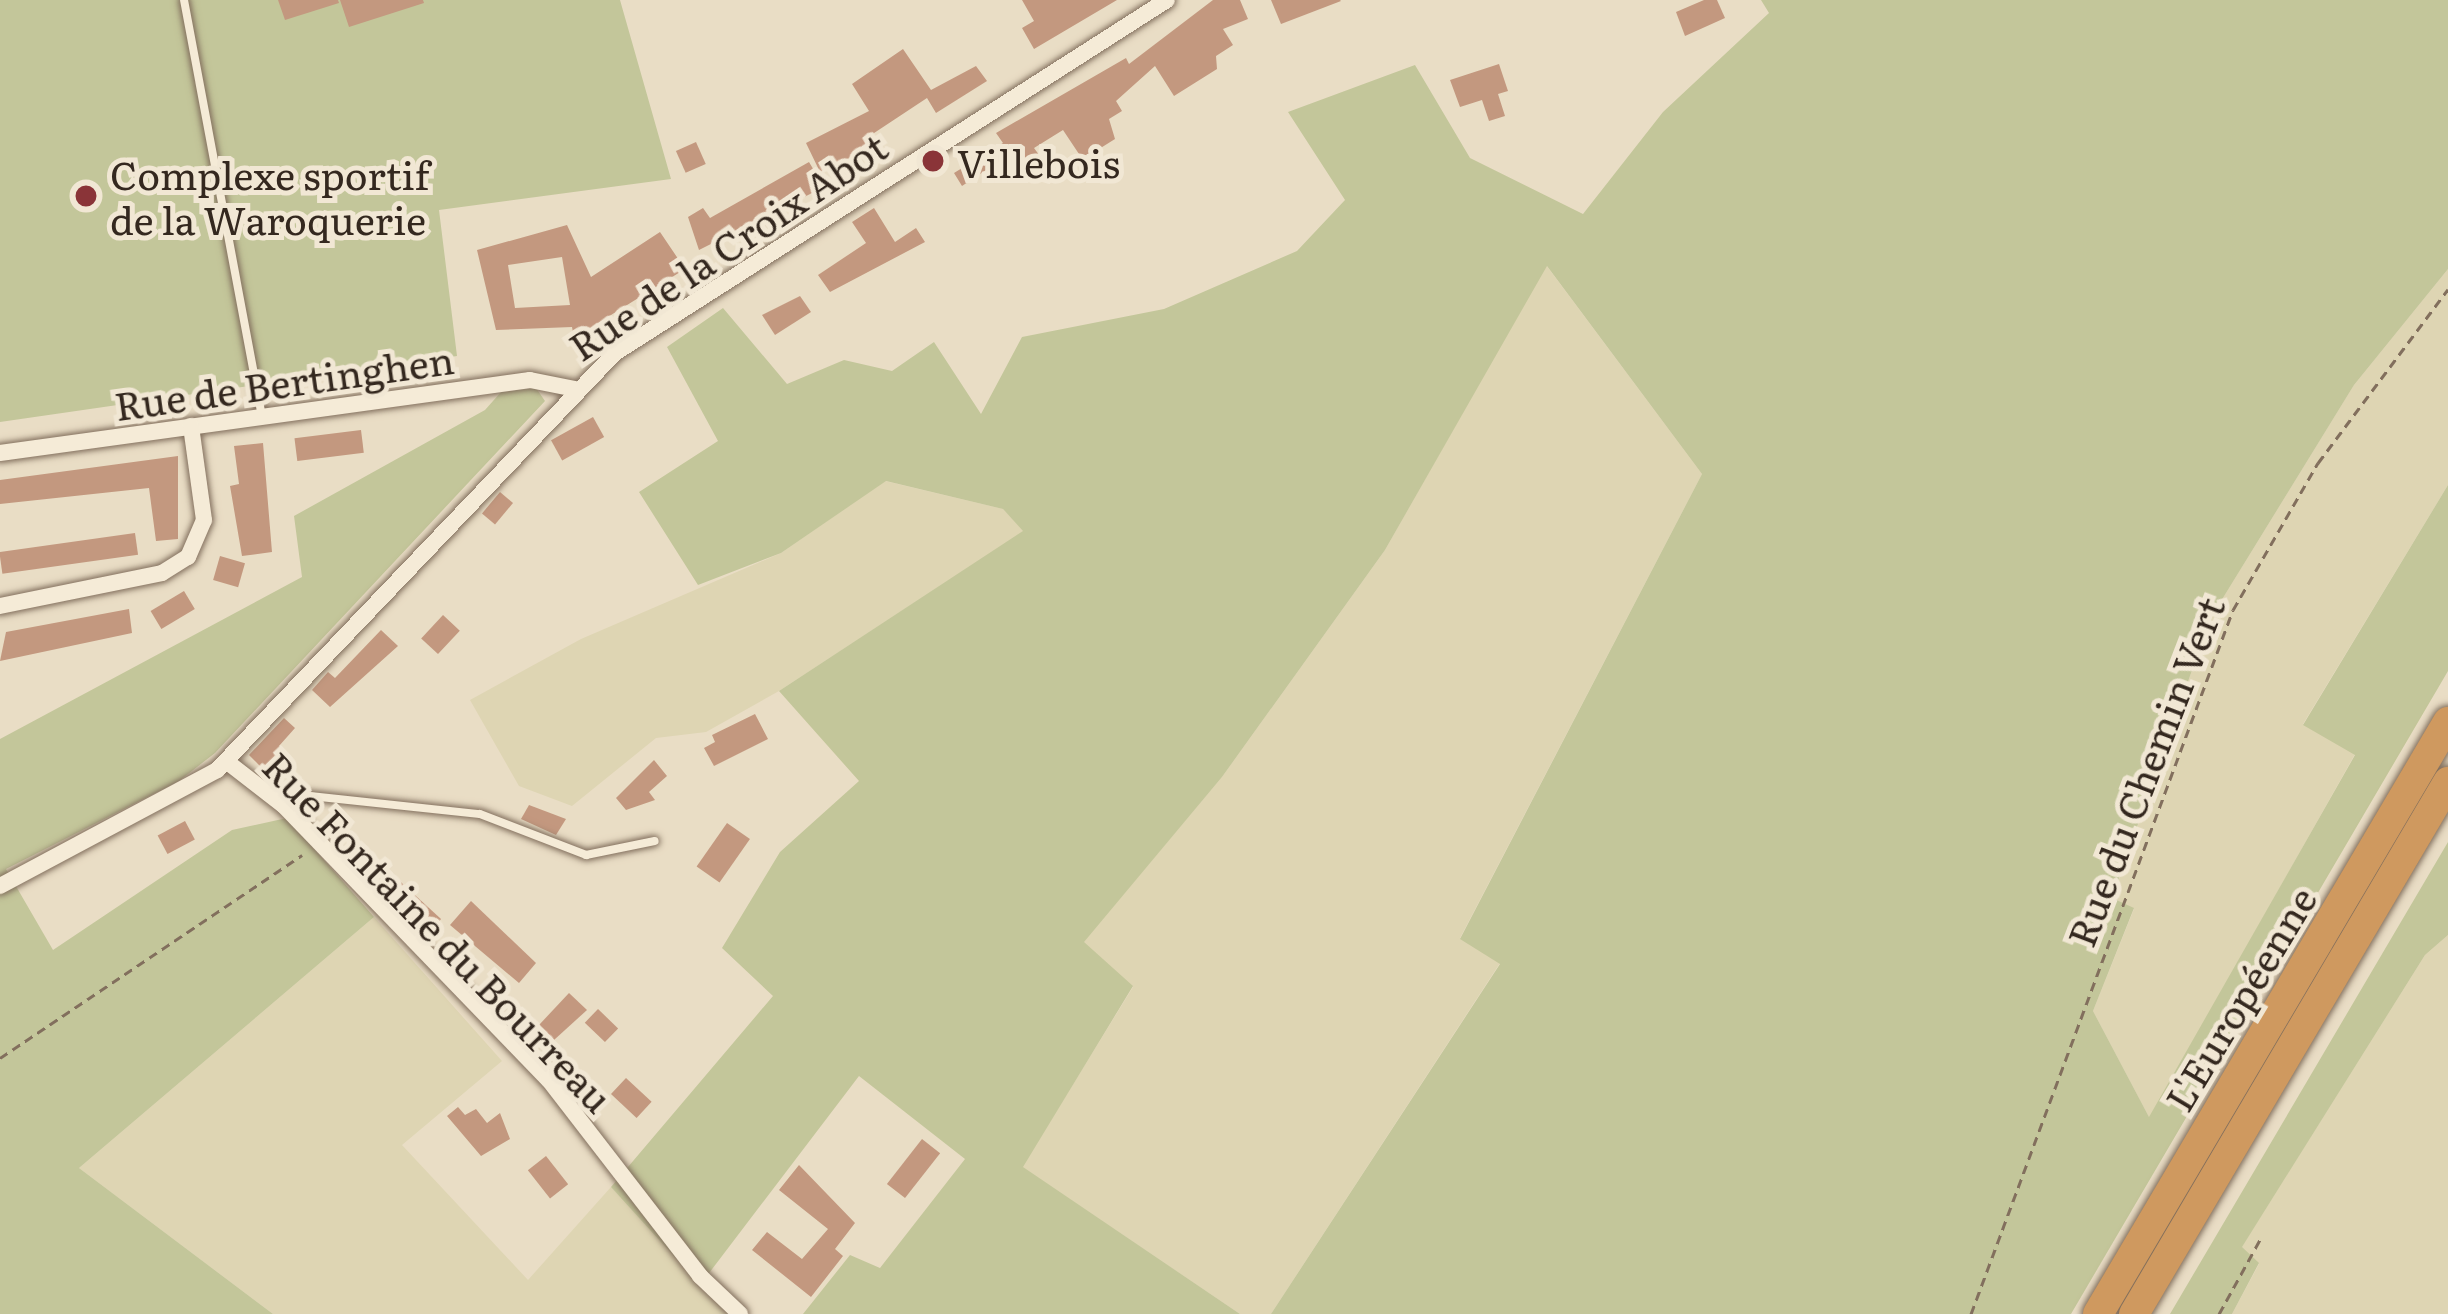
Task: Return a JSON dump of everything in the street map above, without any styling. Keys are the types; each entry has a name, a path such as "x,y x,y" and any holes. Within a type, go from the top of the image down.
{"highway":[{"name":"L'Européenne","path":"2098,1314 2448,722"},
{"name":"L'Européenne","path":"2134,1314 2448,782"}],"street":[{"name":"Rue de la Croix Abot","path":"0,886 176,798 226,761 575,389 634,340 1167,0"},
{"name":"Rue de Bertinghen","path":"0,453 530,380 575,389"},
{"path":"0,606 162,573 188,557 204,520 191,426"},
{"name":"Rue Fontaine du Bourreau","path":"226,761 267,792 556,1088 688,1263 740,1314"}],"lane":[{"path":"184,0 262,416"},
{"path":"267,792 480,814 586,855 656,841"}],"path":[{"name":"Rue du Chemin Vert","path":"1971,1314 2233,610 2325,452 2448,289"},
{"path":"0,1058 319,844"},
{"path":"2219,1314 2262,1236"}],"shaded area":[{"path":"1546,265 1702,474 1460,938 1500,963 1271,1314 1240,1314 1022,1167 1133,987 1083,942 1222,777 1385,550"},
{"path":"2448,269 2448,485 2303,724 2355,754 2150,1119 2093,1011 2134,909 2112,899 2210,619 2354,385"},
{"path":"885,481 1003,509 1024,531 779,691 706,732 656,738 572,806 519,786 470,700 581,639 781,553"},
{"path":"374,917 502,1061 402,1145 528,1280 611,1187 733,1314 273,1314 79,1168"},
{"path":"2448,935 2448,1314 2232,1314 2259,1264 2241,1248 2425,955"}],"green space":[{"path":"0,0 620,0 671,179 439,210 457,356 0,422"},
{"path":"1761,0 2448,0 2448,269 2354,385 2210,619 2112,898 2134,908 2093,1011 2149,1117 2355,755 2303,725 2448,485 2448,671 2071,1314 1271,1314 1500,964 1460,939 1702,474 1547,266 1385,550 1222,777 1084,942 1133,986 1023,1167 1240,1314 803,1314 850,1255 880,1268 965,1159 859,1076 700,1285 611,1187 773,996 722,948 780,852 859,781 779,691 1023,531 1003,509 886,481 781,553 698,585 639,492 718,441 667,347 723,308 787,384 844,360 892,371 934,342 981,414 1022,337 1164,309 1297,251 1345,200 1288,112 1415,65 1470,158 1583,214 1663,112 1769,13"},
{"path":"536,388 545,401 215,753 179,781 6,869 53,950 232,830 287,818 374,917 79,1168 273,1314 0,1314 0,739 302,577 294,516 485,410 501,392"},
{"path":"2448,842 2448,935 2425,955 2242,1247 2259,1263 2232,1314 2170,1314"}],"building":[{"path":"278,0 338,0 339,3 285,20"},
{"path":"340,0 423,0 424,3 349,27"},
{"path":"1022,0 1117,0 1034,49 1022,28 1034,21"},
{"path":"1213,0 1240,0 1248,19 1223,29 1233,45 1216,56 1217,69 1174,96 1155,66 1116,101 1122,111 1109,119 1115,139 1099,149 1081,157 1063,130 1034,148 1042,159 1023,172 1010,154 962,186 954,173 1003,143 996,133 1126,58 1129,64"},
{"path":"1271,0 1340,0 1341,1 1281,24"},
{"path":"1704,0 1717,0 1725,18 1685,36 1676,12"},
{"path":"903,49 931,90 976,66 987,81 936,113 927,98 865,139 871,148 820,172 806,143 869,111 852,84"},
{"path":"1499,64 1508,91 1498,94 1505,116 1489,121 1482,100 1460,107 1450,80"},
{"path":"696,142 706,164 686,173 676,151"},
{"path":"809,162 824,187 699,250 688,217 703,208 710,218"},
{"path":"874,208 895,242 916,228 925,242 830,292 818,275 866,243 852,222"},
{"path":"567,225 591,277 660,232 685,269 574,338 572,327 496,330 477,250","holes":["562,257 570,305 515,308 508,265"]},
{"path":"800,296 811,312 775,335 762,315"},
{"path":"593,417 604,437 562,460 551,440"},
{"path":"361,430 364,453 297,461 294,438"},
{"path":"263,443 272,552 242,556 230,486 239,484 234,446"},
{"path":"178,456 178,539 156,541 149,488 0,504 0,480"},
{"path":"500,492 513,503 495,524 482,513"},
{"path":"135,533 138,555 2,574 0,552"},
{"path":"220,556 245,563 238,587 213,580"},
{"path":"184,591 195,609 161,629 151,611"},
{"path":"129,609 132,633 0,661 6,632"},
{"path":"443,615 460,631 438,654 421,638"},
{"path":"381,630 398,646 330,707 312,690 328,672 335,678"},
{"path":"755,714 768,739 714,766 704,748 715,742 712,735"},
{"path":"284,718 295,728 279,746 288,754 268,774 249,755"},
{"path":"654,760 667,776 649,792 655,800 626,810 616,798"},
{"path":"529,805 566,819 556,835 521,819"},
{"path":"185,821 195,840 167,854 158,836"},
{"path":"727,823 750,839 720,882 697,866"},
{"path":"391,873 441,919 428,937 379,886"},
{"path":"471,901 536,963 519,983 450,925"},
{"path":"569,993 587,1010 554,1040 539,1025"},
{"path":"598,1009 618,1028 605,1042 585,1023"},
{"path":"626,1078 652,1102 637,1118 611,1094"},
{"path":"458,1107 465,1115 476,1109 487,1123 500,1113 510,1139 481,1156 447,1116"},
{"path":"922,1139 940,1153 905,1198 887,1184"},
{"path":"546,1156 568,1184 550,1199 528,1170"},
{"path":"799,1165 855,1223 835,1249 843,1256 811,1297 752,1250 767,1232 802,1259 828,1229 779,1190"}],"place":[{"name":"Villebois","path":"933,161"},
{"name":"Complexe sportif de la Waroquerie","path":"86,196"}]}
